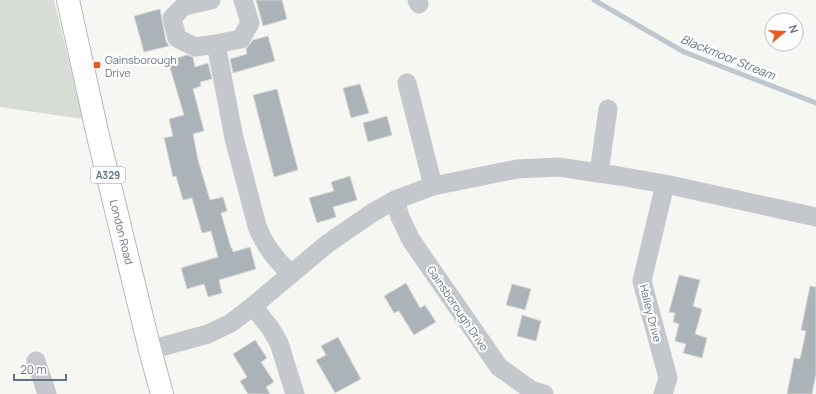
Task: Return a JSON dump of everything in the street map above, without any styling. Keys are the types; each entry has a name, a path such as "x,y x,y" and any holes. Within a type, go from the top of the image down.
{"main road":[{"name":"London Road","path":"68,0 90,101 162,394"}],"street":[{"path":"211,0 184,6 172,18 177,38 195,47 241,39 250,23 243,0"},
{"path":"216,44 234,138 260,232 267,247 291,274"},
{"path":"407,83 432,186"},
{"path":"598,173 608,109"},
{"path":"150,350 208,334 231,323 254,306 327,244 372,213 395,200 432,186 517,169 558,167 598,173 665,184 816,217"},
{"name":"Halley Drive","path":"663,394 668,378 642,281 665,184"},
{"name":"Gainsborough Drive","path":"395,200 400,217 411,240 499,367 531,390 544,394"},
{"path":"254,306 280,343 295,394"},
{"path":"36,361 47,394"}],"shaded area":[{"path":"0,0 54,0 83,119 0,107"}],"building":[{"path":"256,0 282,0 287,19 263,26"},
{"path":"160,9 166,41 169,46 144,52 134,16"},
{"path":"268,36 275,61 233,73 230,59 247,54 246,49 253,40"},
{"path":"187,55 193,57 195,67 208,63 212,79 200,82 201,86 193,89 204,131 193,134 198,160 210,200 223,197 227,211 221,213 231,248 233,252 250,247 256,269 219,280 222,293 208,297 204,284 187,289 181,268 218,257 211,231 202,233 192,198 183,200 176,176 173,177 164,138 173,136 169,119 184,115 168,61"},
{"path":"360,84 369,113 351,118 343,88"},
{"path":"277,89 298,170 274,177 253,95"},
{"path":"387,116 392,135 368,142 363,123"},
{"path":"350,176 357,200 333,207 336,217 317,223 309,198 334,191 331,182"},
{"path":"679,275 700,280 693,306 702,309 695,334 707,338 702,358 683,353 686,344 675,341 679,324 673,322 675,313 669,312"},
{"path":"406,283 420,308 425,305 436,322 414,335 399,311 394,313 384,296"},
{"path":"512,284 531,289 525,310 506,305"},
{"path":"810,286 816,287 816,374 812,394 787,394 794,358 800,359 806,331 801,330"},
{"path":"522,315 541,321 536,341 517,336"},
{"path":"338,337 361,379 335,393 316,360 326,355 321,346"},
{"path":"255,340 267,358 261,362 274,382 266,387 270,394 248,394 240,381 247,377 233,354"}],"waterway":[{"name":"Blackmoor Stream","path":"594,0 684,52 816,103"}],"place":[{"name":"Gainsborough Drive","path":"97,65"}]}
